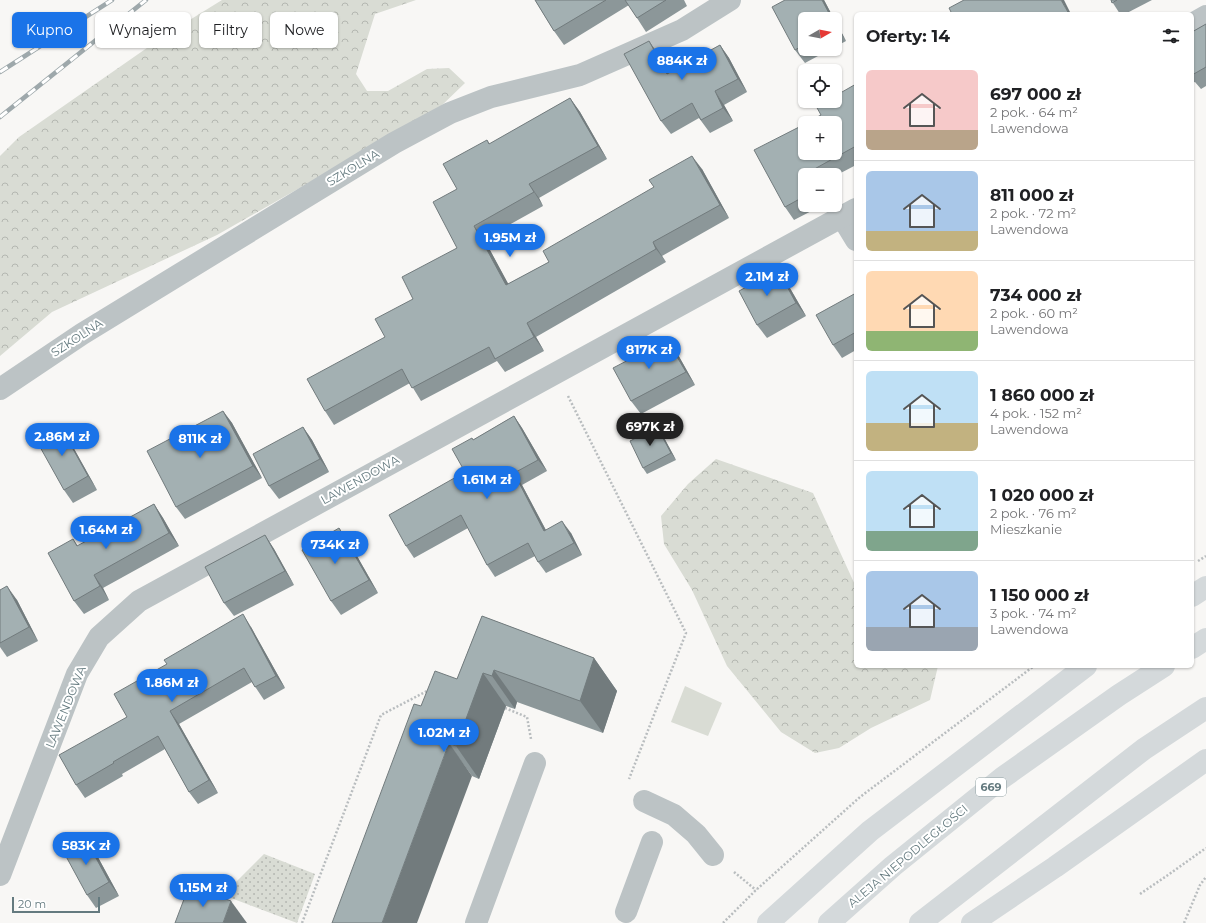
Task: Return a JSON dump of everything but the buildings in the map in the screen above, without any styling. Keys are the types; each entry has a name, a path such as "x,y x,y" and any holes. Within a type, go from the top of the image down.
{"main road":[{"path":"1194,595 1206,588"},
{"path":"1194,647 1206,639"},
{"path":"768,923 870,832 1083,668"},
{"name":"ALEJA NIEPODLEGŁOŚCI","path":"829,923 893,866 1002,778 1119,695 1161,668"},
{"path":"920,923 1144,749 1206,708"},
{"path":"972,923 1055,867 1206,760"}],"street":[{"name":"SZKOLNA","path":"0,389 102,322 394,143 450,112 491,97 580,75 682,30 730,0"},
{"path":"1194,23 1206,16"},
{"path":"849,213 854,232"},
{"name":"LAWENDOWA","path":"0,875 77,674 99,637 139,601 849,213"},
{"path":"476,923 535,763"},
{"path":"644,801 674,814 696,834 713,855"},
{"path":"626,912 652,842"}],"path":[{"path":"557,373 686,633 627,786"},
{"path":"724,923 756,890 860,797 1031,668"},
{"path":"302,923 381,715 436,687"},
{"path":"505,708 527,717 535,763"},
{"path":"1140,894 1206,848"},
{"path":"1184,923 1200,885 1206,877"}],"green space":[{"path":"222,0 416,0 375,14 356,74 367,91 388,91 427,69 449,68 465,83 438,109 217,235 52,312 0,356 0,156 19,137 147,48 191,48 191,19 199,14 199,48 262,48 262,12 203,12"},
{"path":"716,459 813,493 854,583 854,668 938,668 930,700 871,728 839,748 815,753 781,732 727,666 692,590 664,544 661,516 688,484"},
{"path":"685,686 722,703 708,736 671,722"},
{"path":"264,854 315,874 297,923 223,895"}],"railway":[{"path":"0,72 112,0"},
{"path":"0,117 146,0"}]}
